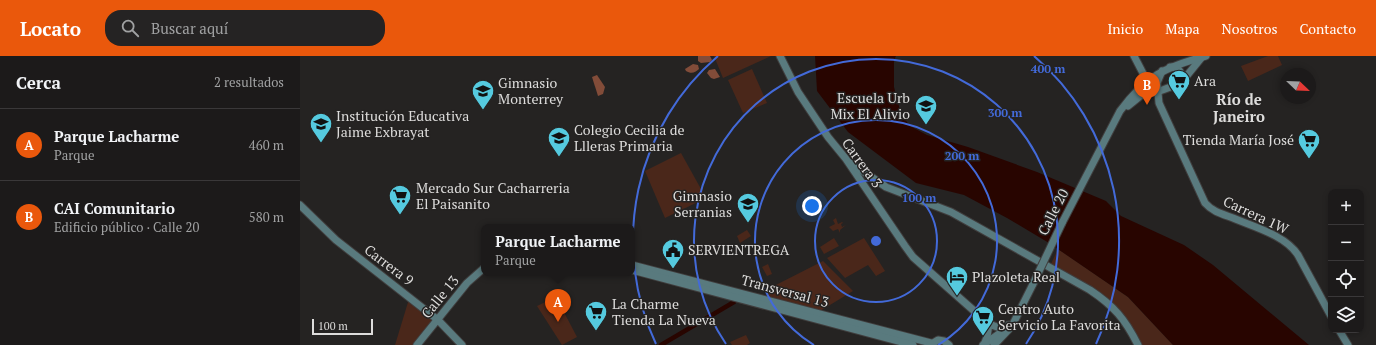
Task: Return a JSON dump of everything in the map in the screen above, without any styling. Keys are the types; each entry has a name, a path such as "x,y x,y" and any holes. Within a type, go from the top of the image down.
{"main road":[{"name":"Carrera 3","path":"780,56 798,92 913,257 989,324"},
{"path":"1134,56 1147,81"},
{"name":"Calle 20","path":"1111,128 1126,108 1144,93 1168,89 1180,82 1204,57"},
{"name":"Calle 20","path":"1022,309 1062,223 1120,111 1132,95 1147,81 1162,71 1180,62 1204,57"},
{"path":"1170,67 1178,68 1181,72 1182,78 1180,82"},
{"path":"1157,92 1158,79 1162,71"},
{"path":"1144,93 1153,96 1159,103 1162,95 1168,89"},
{"name":"Carrera 1W","path":"1157,92 1159,103 1205,203 1218,213 1281,239 1292,247 1328,311"},
{"path":"846,159 886,187 951,212 1106,300 1122,317 1138,345"},
{"path":"864,187 865,180 872,178"},
{"name":"Carrera 9","path":"300,205 336,240 440,322 462,345"},
{"name":"Transversal 13","path":"635,265 931,344 941,340 949,345"},
{"name":"Calle 13","path":"424,345 467,283 481,271"},
{"path":"635,271 913,345"},
{"name":"Calle 13","path":"417,345 440,322 481,275"},
{"path":"983,345 994,338 1022,309"},
{"path":"994,345 1012,326 1022,309"},
{"path":"983,345 987,337 989,324 997,327 1009,324"},
{"path":"1341,333 1348,345"}],"shaded area":[{"path":"698,56 710,56 712,60 710,62 701,63 698,61"},
{"path":"714,56 771,56 723,78"},
{"path":"815,56 896,56 894,60 894,87 901,114 910,126 927,135 968,147 1037,172 1106,201 1121,216 1184,245 1213,265 1309,345 1173,345 1128,297 1049,243 964,195 916,183 848,132 817,91"},
{"path":"1268,56 1278,56 1282,65 1248,81 1241,66"},
{"path":"693,64 698,65 699,69 693,73 686,71 685,69"},
{"path":"715,69 720,77 714,79 707,73 709,70"},
{"path":"752,69 767,103 743,113 728,80"},
{"path":"597,75 605,87 603,94 598,96 592,77"},
{"path":"681,153 706,198 665,218 645,171"},
{"path":"836,218 838,224 843,223 841,224 842,227 846,225 840,230 840,233 838,229 833,231 829,227 835,224 833,220"},
{"path":"747,230 751,236 740,243 737,236"},
{"path":"834,238 839,246 824,254 820,247"},
{"path":"864,238 885,271 876,276 868,265 845,278 827,258"},
{"path":"1058,249 1128,297 1173,345 1140,345 1126,318 1111,301 1081,282 1050,266"},
{"path":"823,261 853,291 820,311 769,297 766,290"},
{"path":"768,264 772,274 767,276 762,267"},
{"path":"556,297 577,337 562,345 537,306"},
{"path":"409,299 436,321 417,345 395,345"},
{"path":"746,335 750,343 747,345 732,345 730,342"}],"waterway":[{"path":"661,345 734,302"}],"place":[{"name":"Ara","path":"1179,100"},
{"name":"CAI Comunitario","path":"1147,105"},
{"name":"Gimnasio Monterrey","path":"483,110"},
{"name":"Escuela Urb Mix El Alivio","path":"926,126"},
{"name":"Institución Educativa Jaime Exbrayat","path":"321,144"},
{"name":"Colegio Cecilia de Llleras Primaria","path":"559,158"},
{"name":"Tienda María José","path":"1309,160"},
{"name":"Mercado Sur Cacharreria El Paisanito","path":"400,216"},
{"name":"Gimnasio Serranias","path":"748,224"},
{"name":"SERVIENTREGA","path":"673,270"},
{"name":"Plazoleta Real","path":"957,296"},
{"name":"Parque Lacharme","path":"558,322"},
{"name":"La Charme Tienda La Nueva","path":"596,332"},
{"name":"Centro Auto Servicio La Favorita","path":"983,336"}],"district":[{"name":"Río de Janeiro","path":"1239,108"}]}
